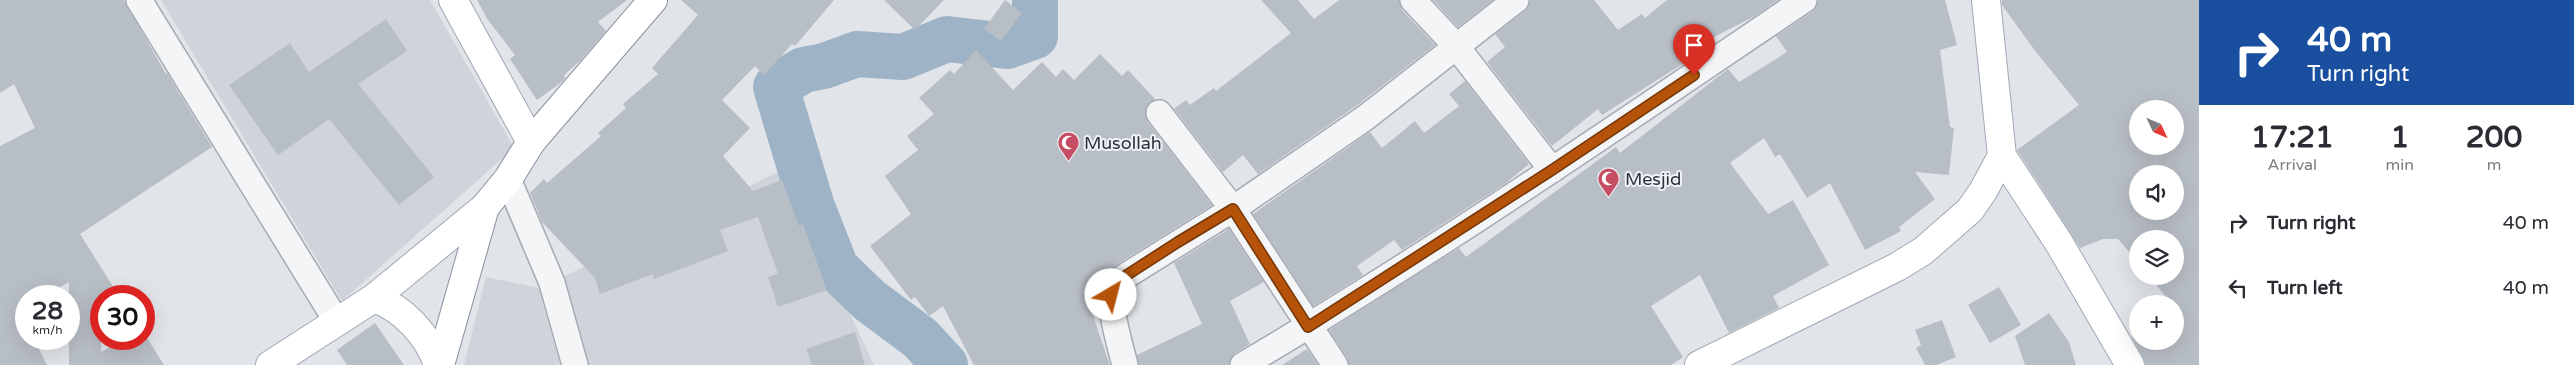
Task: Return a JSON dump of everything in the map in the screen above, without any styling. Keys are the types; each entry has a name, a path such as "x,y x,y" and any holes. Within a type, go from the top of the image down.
{"main road":[{"path":"453,0 532,142"},
{"path":"270,365 374,298 485,207 508,179 532,142 653,0"},
{"path":"1986,0 2002,156 2059,243 2130,365"},
{"path":"1699,365 1897,267 1923,252 1970,210 1983,192 2002,156"},
{"path":"439,365 485,207"},
{"path":"374,298 387,303 412,323 430,347 439,365"}],"street":[{"path":"139,0 337,322"},
{"path":"1413,0 1456,46 1552,170"},
{"path":"1125,365 1112,310 1113,285 1178,242 1233,209 1364,118 1516,0"},
{"path":"1243,365 1308,327 1552,170 1804,0"},
{"path":"1160,112 1233,209 1334,365"},
{"path":"508,179 552,283 575,365"}],"shaded area":[{"path":"161,0 430,0 514,148 342,301"},
{"path":"782,170 874,365 585,365 559,279"},
{"path":"486,277 539,288 560,365 464,365"}],"building":[{"path":"0,0 124,0 166,74 212,147 80,234 112,285 90,285 90,350 101,350 101,352 105,350 155,350 164,365 69,365 69,350 80,350 80,285 69,285 69,282 64,285 15,285 15,350 40,350 47,365 0,365 0,146 35,128 14,84 0,93"},
{"path":"477,0 627,0 598,22 606,31 581,60 564,75 563,81 537,100 510,59 515,55 488,20"},
{"path":"681,0 834,0 795,46 792,44 764,75 755,66 722,100 750,128 723,156 753,191 782,180 799,226 803,224 827,290 778,307 768,277 778,274 758,217 720,230 728,251 654,279 653,274 600,294 595,278 542,222 530,193 544,179 547,183 601,136 598,133 626,108 623,104 658,74 652,68 698,15"},
{"path":"884,0 944,0 915,30"},
{"path":"1005,0 1022,13 1001,41 984,29"},
{"path":"1261,0 1298,0 1314,19 1339,0 1399,0 1402,10 1435,45 1356,106 1258,174 1243,155 1223,172 1174,109 1186,100 1190,105 1214,88 1216,91 1291,33"},
{"path":"1433,0 1493,0 1458,27"},
{"path":"1530,0 1594,0 1618,30 1642,14 1645,18 1667,0 1778,0 1755,16 1710,39 1714,44 1602,115 1598,109 1552,146 1487,62 1505,47 1495,34 1525,11"},
{"path":"1818,0 1945,0 1957,45 1940,50 1950,127 1954,128 1949,175 1915,172 1935,199 1899,227 1901,231 1865,250 1830,183 1807,198 1780,154 1775,157 1764,138 1730,163 1768,214 1793,200 1829,265 1773,296 1779,308 1729,333 1700,275 1651,306 1683,357 1671,365 1349,365 1347,357 1329,330 1459,248 1466,257 1616,147 1620,153 1728,69 1739,82 1787,52 1776,36 1812,12"},
{"path":"2002,0 2199,0 2199,365 2146,365 2138,350 2184,350 2184,295 2165,295 2156,285 2184,285 2184,230 2129,230 2129,252 2118,239 2103,239 2080,248 2017,150 2079,105 2036,52 2002,5"},
{"path":"386,19 407,51 358,84 434,177 399,205 329,119 278,155 229,85 290,43 309,72"},
{"path":"976,50 1013,90 1042,62 1056,77 1063,69 1074,80 1100,54 1122,76 1128,70 1155,99 1146,108 1148,122 1212,205 1108,270 1099,284 1084,290 1110,365 974,365 943,306 929,316 915,297 911,300 870,246 911,214 885,176 918,150 907,136 934,114 919,98 950,70 954,74"},
{"path":"1465,81 1529,164 1506,183 1402,250 1394,240 1357,266 1363,275 1313,306 1253,214 1370,132 1382,148 1415,121 1424,133 1459,106 1449,94"},
{"path":"1229,229 1264,282 1230,301 1250,344 1235,353 1229,365 1139,365 1137,355 1202,324 1174,263"},
{"path":"1999,287 2021,325 1990,343 1968,305"},
{"path":"2049,313 2069,342 2076,365 2025,365 2015,336"},
{"path":"1942,320 1956,357 1936,365 1925,365 1916,348 1921,345 1915,330"},
{"path":"375,323 404,365 347,365 337,350"},
{"path":"855,332 865,365 812,365 806,349"},
{"path":"1307,349 1318,365 1282,365"}],"waterway":[{"path":"945,365 920,338 869,300 836,268 812,207 776,87 803,70 824,66 857,54 903,57 947,39 1007,46 1035,36 1035,0"}],"place":[{"name":"Musollah","path":"1068,162"},
{"name":"Mesjid","path":"1609,198"}],"route":[{"path":"1111,295 1113,285 1116,282 1233,209 1308,327 1552,170 1694,75"}]}
